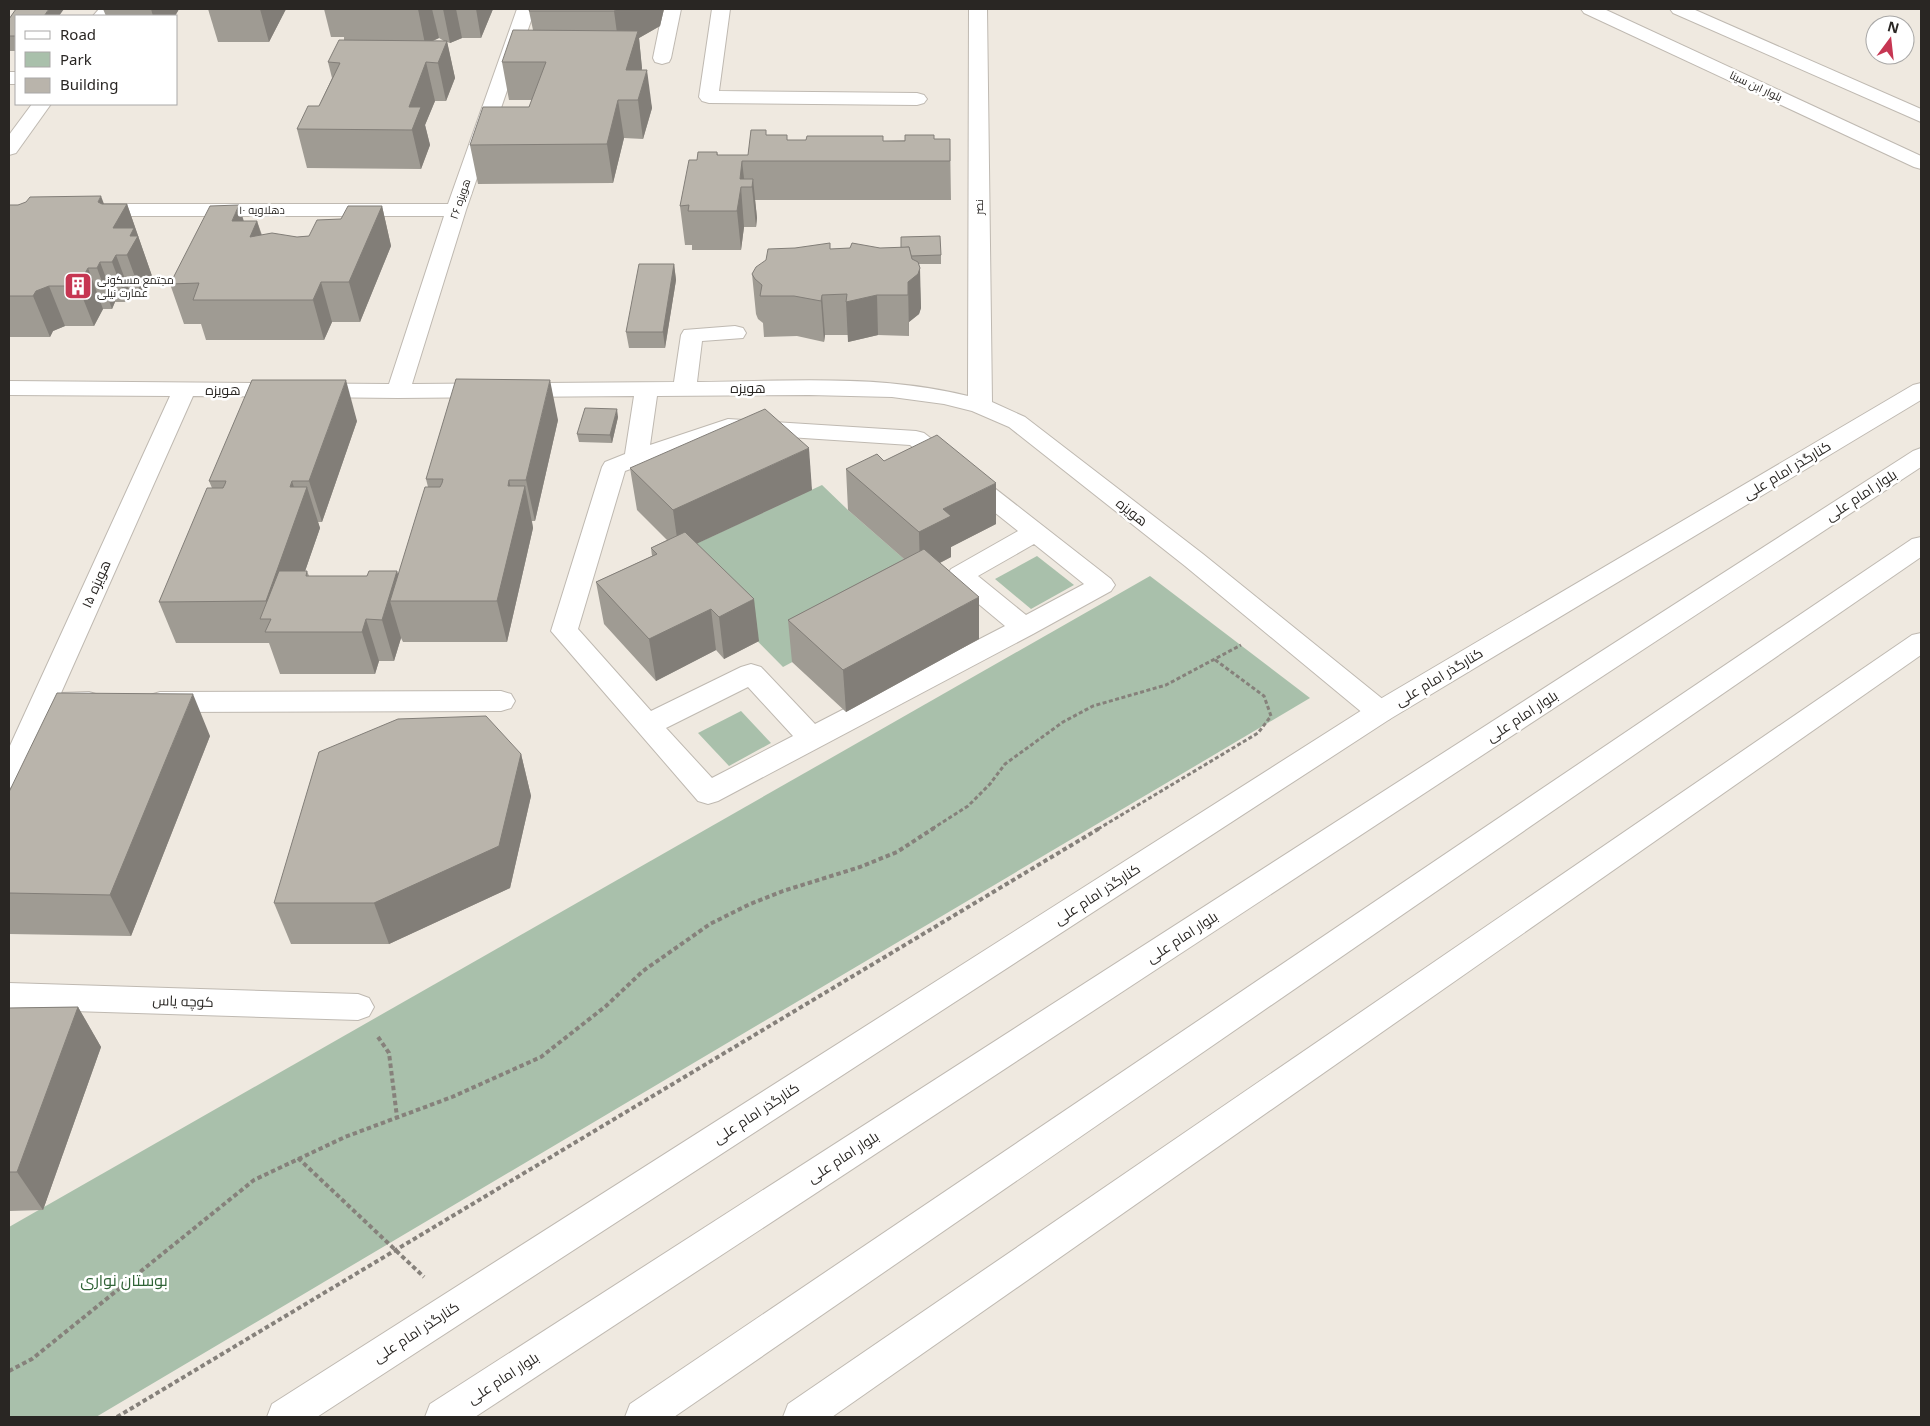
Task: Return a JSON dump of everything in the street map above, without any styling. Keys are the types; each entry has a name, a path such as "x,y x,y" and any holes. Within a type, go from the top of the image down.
{"street":[{"name":"هویزه ۲۶","path":"398,391 456,210 526,9"},
{"path":"662,58 672,9"},
{"path":"722,9 709,97 917,99"},
{"name":"نصر","path":"978,9 980,406"},
{"name":"بلوار ابن سینا","path":"1590,9 1921,163"},
{"path":"1680,9 1921,116"},
{"path":"9,150 40,105"},
{"name":"دهلاویه ۱۰","path":"78,210 456,210"},
{"path":"685,388 692,335 735,333"},
{"name":"هویزه","path":"9,388 398,391 810,388 892,390 945,397 980,406 1017,422 1194,560 1380,712"},
{"path":"636,458 647,389"},
{"name":"هویزه ۱۵","path":"9,778 184,390"},
{"name":"کنارگذر امام علی","path":"285,1417 1380,712 1921,390"},
{"path":"728,426 916,438 1102,585 1024,628 708,793 564,631 614,467 636,458 728,426"},
{"name":"بلوار امام علی","path":"443,1417 1921,456"},
{"path":"1024,628 960,575 1036,532"},
{"path":"643,1417 1921,544"},
{"path":"801,1417 1921,642"},
{"path":"648,724 751,674 812,738"},
{"path":"43,702 501,701"},
{"name":"کوچه یاس","path":"9,996 358,1007"}],"path":[{"path":"9,1371 32,1359 254,1180 345,1137 452,1097 541,1057 600,1011 643,971 710,924 750,904 783,891 860,867 897,852 968,806 990,784 1005,764 1063,722 1093,706 1166,684 1198,669 1274,626"},
{"path":"117,1417 1258,734 1271,716 1264,696 1214,659"},
{"path":"358,1007 389,1053 397,1118"},
{"path":"298,1158 455,1307"}],"green space":[{"path":"822,485 935,586 783,667 672,555"},
{"path":"1037,556 1074,585 1031,609 995,579"},
{"name":"بوستان نواری","path":"1150,576 1310,698 96,1417 9,1417 9,1227"},
{"path":"741,711 771,743 729,766 698,733"}],"building":[{"path":"16,9 49,9 45,15 15,15 15,36 9,36 9,19"},
{"path":"530,9 618,9 614,11 529,11"},
{"path":"513,30 638,31 626,70 647,70 638,100 618,100 607,144 470,145 483,107 529,107 546,62 502,62"},
{"path":"339,40 447,41 438,63 426,62 409,107 421,107 412,130 297,129 308,106 319,106 340,63 328,62"},
{"path":"751,130 766,130 766,135 787,135 787,140 806,140 807,136 883,136 883,141 905,141 905,135 934,135 934,139 950,139 950,161 742,161 740,179 753,179 752,187 741,187 737,211 688,211 689,205 680,206 689,160 697,160 698,152 717,152 717,155 748,155"},
{"path":"101,196 98,202 102,204 127,204 113,228 134,228 130,236 138,236 127,255 116,255 112,262 100,262 97,268 88,268 78,286 49,286 36,291 33,296 9,296 9,205 18,205 26,202 30,197"},
{"path":"239,205 232,221 257,221 250,237 272,233 297,237 309,236 317,220 341,219 348,206 382,206 349,282 321,282 313,300 193,300 199,283 170,284 210,206"},
{"path":"940,236 941,255 911,256 909,247 901,248 901,237"},
{"path":"830,243 830,249 850,248 852,243 880,248 909,247 912,259 918,262 920,268 918,274 908,282 908,295 877,295 846,302 847,294 822,295 821,301 794,296 760,296 762,285 752,274 756,267 766,260 768,249 795,248"},
{"path":"639,264 674,264 663,332 626,332"},
{"path":"456,379 550,380 526,480 509,480 508,486 525,486 497,601 390,601 425,487 440,487 442,483 443,479 426,479"},
{"path":"252,380 346,380 309,481 292,481 290,487 307,487 266,601 159,602 207,488 223,488 225,484 226,481 209,481"},
{"path":"585,408 617,409 610,435 577,434"},
{"path":"765,409 809,448 673,510 630,468"},
{"path":"937,435 996,483 943,509 951,516 919,532 846,469 877,454 884,461"},
{"path":"685,532 754,599 719,617 711,609 649,639 596,582 657,554 651,548"},
{"path":"924,549 979,597 843,670 788,620"},
{"path":"279,571 307,571 306,576 367,576 369,571 397,571 382,620 366,619 362,632 265,632 271,619 260,619"},
{"path":"57,693 193,694 110,895 9,893 9,792"},
{"path":"486,716 521,754 499,846 374,903 274,903 319,752 398,719"},
{"path":"78,1007 17,1172 9,1172 9,1008"}],"place":[{"name":"مجتمع مسکونی عمارت نیلی","path":"78,286"}]}
